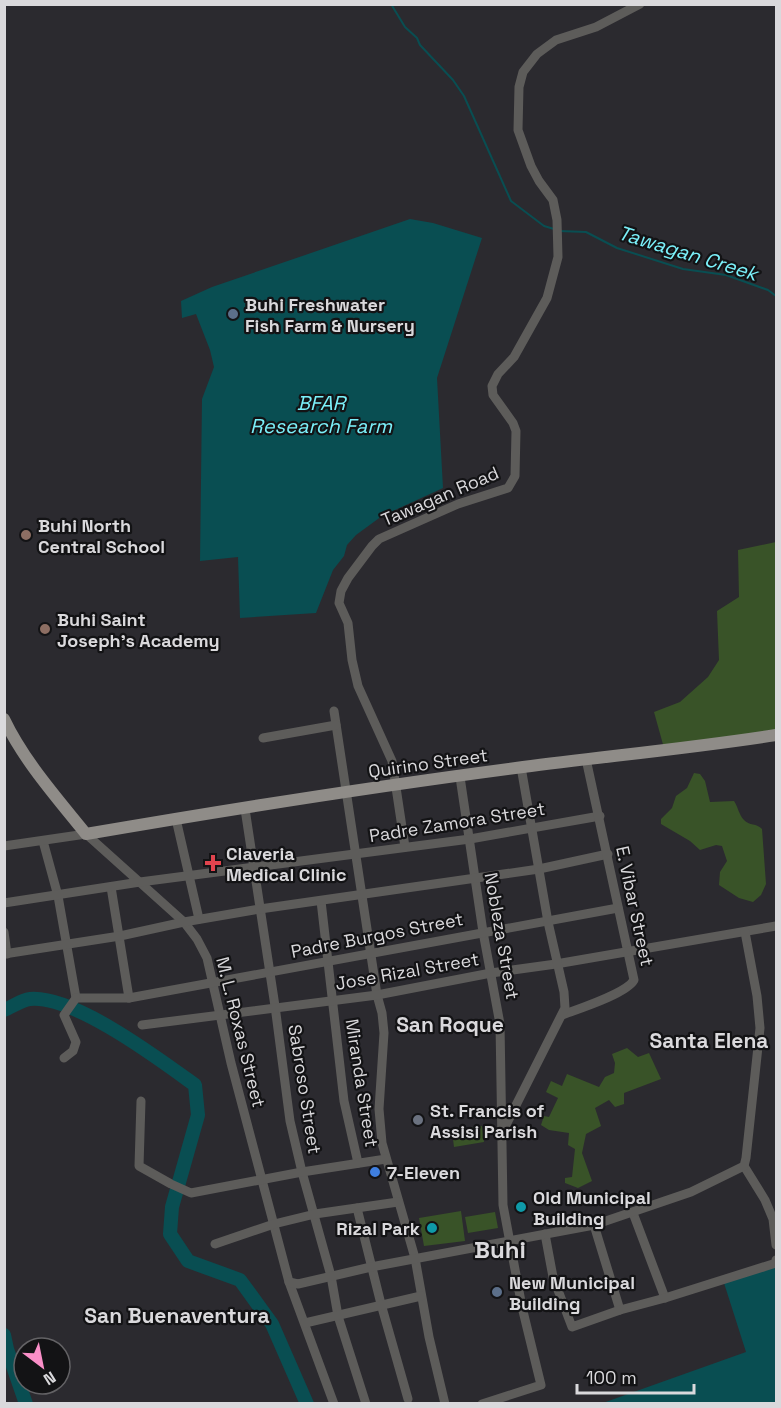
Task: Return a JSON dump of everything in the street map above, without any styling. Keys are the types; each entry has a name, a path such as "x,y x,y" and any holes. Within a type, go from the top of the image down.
{"main road":[{"path":"4,719 9,736 86,834"},
{"name":"Quirino Street","path":"86,834 345,792 777,735"}],"street":[{"name":"Tawagan Road","path":"405,847 392,761 358,686 352,660 348,623 339,603 341,591 357,565 379,539 458,504 508,488 511,485 515,476 516,431 493,395 492,386 498,374 513,357 549,294 558,257 557,220 553,200 539,181 518,130 518,103 523,72 537,54 556,40 596,27 640,4"},
{"path":"334,711 377,995 382,1013 384,1033 379,1109 386,1159 415,1258 445,1404"},
{"path":"263,738 336,725"},
{"name":"E. Vibar Street","path":"562,1015 630,986 633,977 586,759"},
{"path":"502,1133 565,1008 564,992 556,964 521,768"},
{"name":"Nobleza Street","path":"460,777 483,932 500,1024 502,1198 522,1307 541,1385 482,1404"},
{"name":"Sabroso Street","path":"245,809 290,1121 331,1276 338,1316 366,1404"},
{"name":"Padre Zamora Street","path":"4,903 140,882 470,839 600,816"},
{"path":"176,819 199,919"},
{"path":"4,846 86,834"},
{"name":"M. L. Roxas Street","path":"86,834 184,922 204,952 289,1282 334,1404"},
{"path":"43,841 58,896 75,1000 65,1011 64,1017 76,1042 73,1051 64,1058"},
{"path":"4,932 6,954 120,936 199,919 261,909 539,869 608,854"},
{"path":"111,887 129,998"},
{"name":"Miranda Street","path":"321,901 344,1101 357,1163"},
{"name":"Padre Burgos Street","path":"75,1000 129,998 618,908"},
{"name":"Jose Rizal Street","path":"142,1025 275,1006 377,995 491,973 777,926"},
{"path":"745,932 757,996 760,1028 744,1166 765,1200 773,1220 777,1245"},
{"path":"141,1101 140,1166 191,1193 386,1159"},
{"path":"289,1282 298,1284 415,1258 594,1225 691,1192 744,1166"},
{"path":"215,1244 274,1224 315,1214 398,1202"},
{"path":"357,1208 408,1399"},
{"path":"633,1213 665,1298"},
{"path":"594,1225 620,1310"},
{"path":"545,1234 553,1277 572,1327 776,1261"},
{"path":"305,1323 421,1296"}],"green space":[{"path":"776,542 776,730 664,748 654,712 680,702 708,677 719,660 717,611 739,597 738,550"},
{"path":"694,773 700,774 705,781 710,802 734,801 744,820 762,829 766,884 761,895 753,902 739,898 719,885 720,872 727,861 722,846 716,845 700,850 690,841 661,824 661,819 672,808 676,796 687,788"},
{"path":"627,1048 638,1057 649,1053 661,1079 624,1093 624,1104 615,1107 609,1100 595,1108 601,1126 586,1134 582,1153 592,1181 578,1188 565,1183 565,1178 572,1177 575,1149 568,1145 569,1133 549,1130 541,1125 544,1116 549,1117 558,1098 546,1092 551,1081 562,1086 567,1074 599,1087 605,1077 614,1073 615,1063 612,1054"},
{"path":"482,1126 484,1142 454,1147 452,1131"},
{"path":"461,1211 465,1241 424,1246 419,1218"},
{"path":"495,1212 498,1228 468,1233 465,1217"}],"water":[{"name":"BFAR Research Farm","path":"410,219 433,223 482,238 437,378 443,488 382,516 356,535 347,545 344,556 333,570 316,613 240,618 238,557 200,561 202,399 214,367 196,314 182,318 181,301 212,287"},
{"path":"776,1265 776,1403 600,1404 746,1352 724,1283"}],"waterway":[{"name":"Tawagan Creek","path":"391,4 405,27 453,80 464,96 511,201 544,226 554,229"},
{"name":"Tawagan Creek","path":"559,231 586,232 617,248 683,269 726,275 768,290 776,296"},
{"path":"4,1010 30,999 48,1000 69,1007 139,1045 195,1085 198,1115 172,1207 170,1234 188,1261 240,1280 272,1324 307,1404"},
{"path":"4,1335 26,1404"}],"place":[{"name":"Buhi Freshwater Fish Farm & Nursery","path":"233,314"},
{"name":"Buhi North Central School","path":"26,535"},
{"name":"Buhi Saint Joseph's Academy","path":"45,629"},
{"name":"Claveria Medical Clinic","path":"213,863"},
{"name":"St. Francis of Assisi Parish","path":"418,1120"},
{"name":"7-Eleven","path":"375,1172"},
{"name":"Old Municipal Building","path":"521,1207"},
{"name":"Rizal Park","path":"432,1228"},
{"name":"New Municipal Building","path":"497,1292"}],"district":[{"name":"San Roque","path":"450,1024"},
{"name":"Santa Elena","path":"709,1040"},
{"name":"Buhi","path":"500,1249"},
{"name":"San Buenaventura","path":"177,1315"}]}
